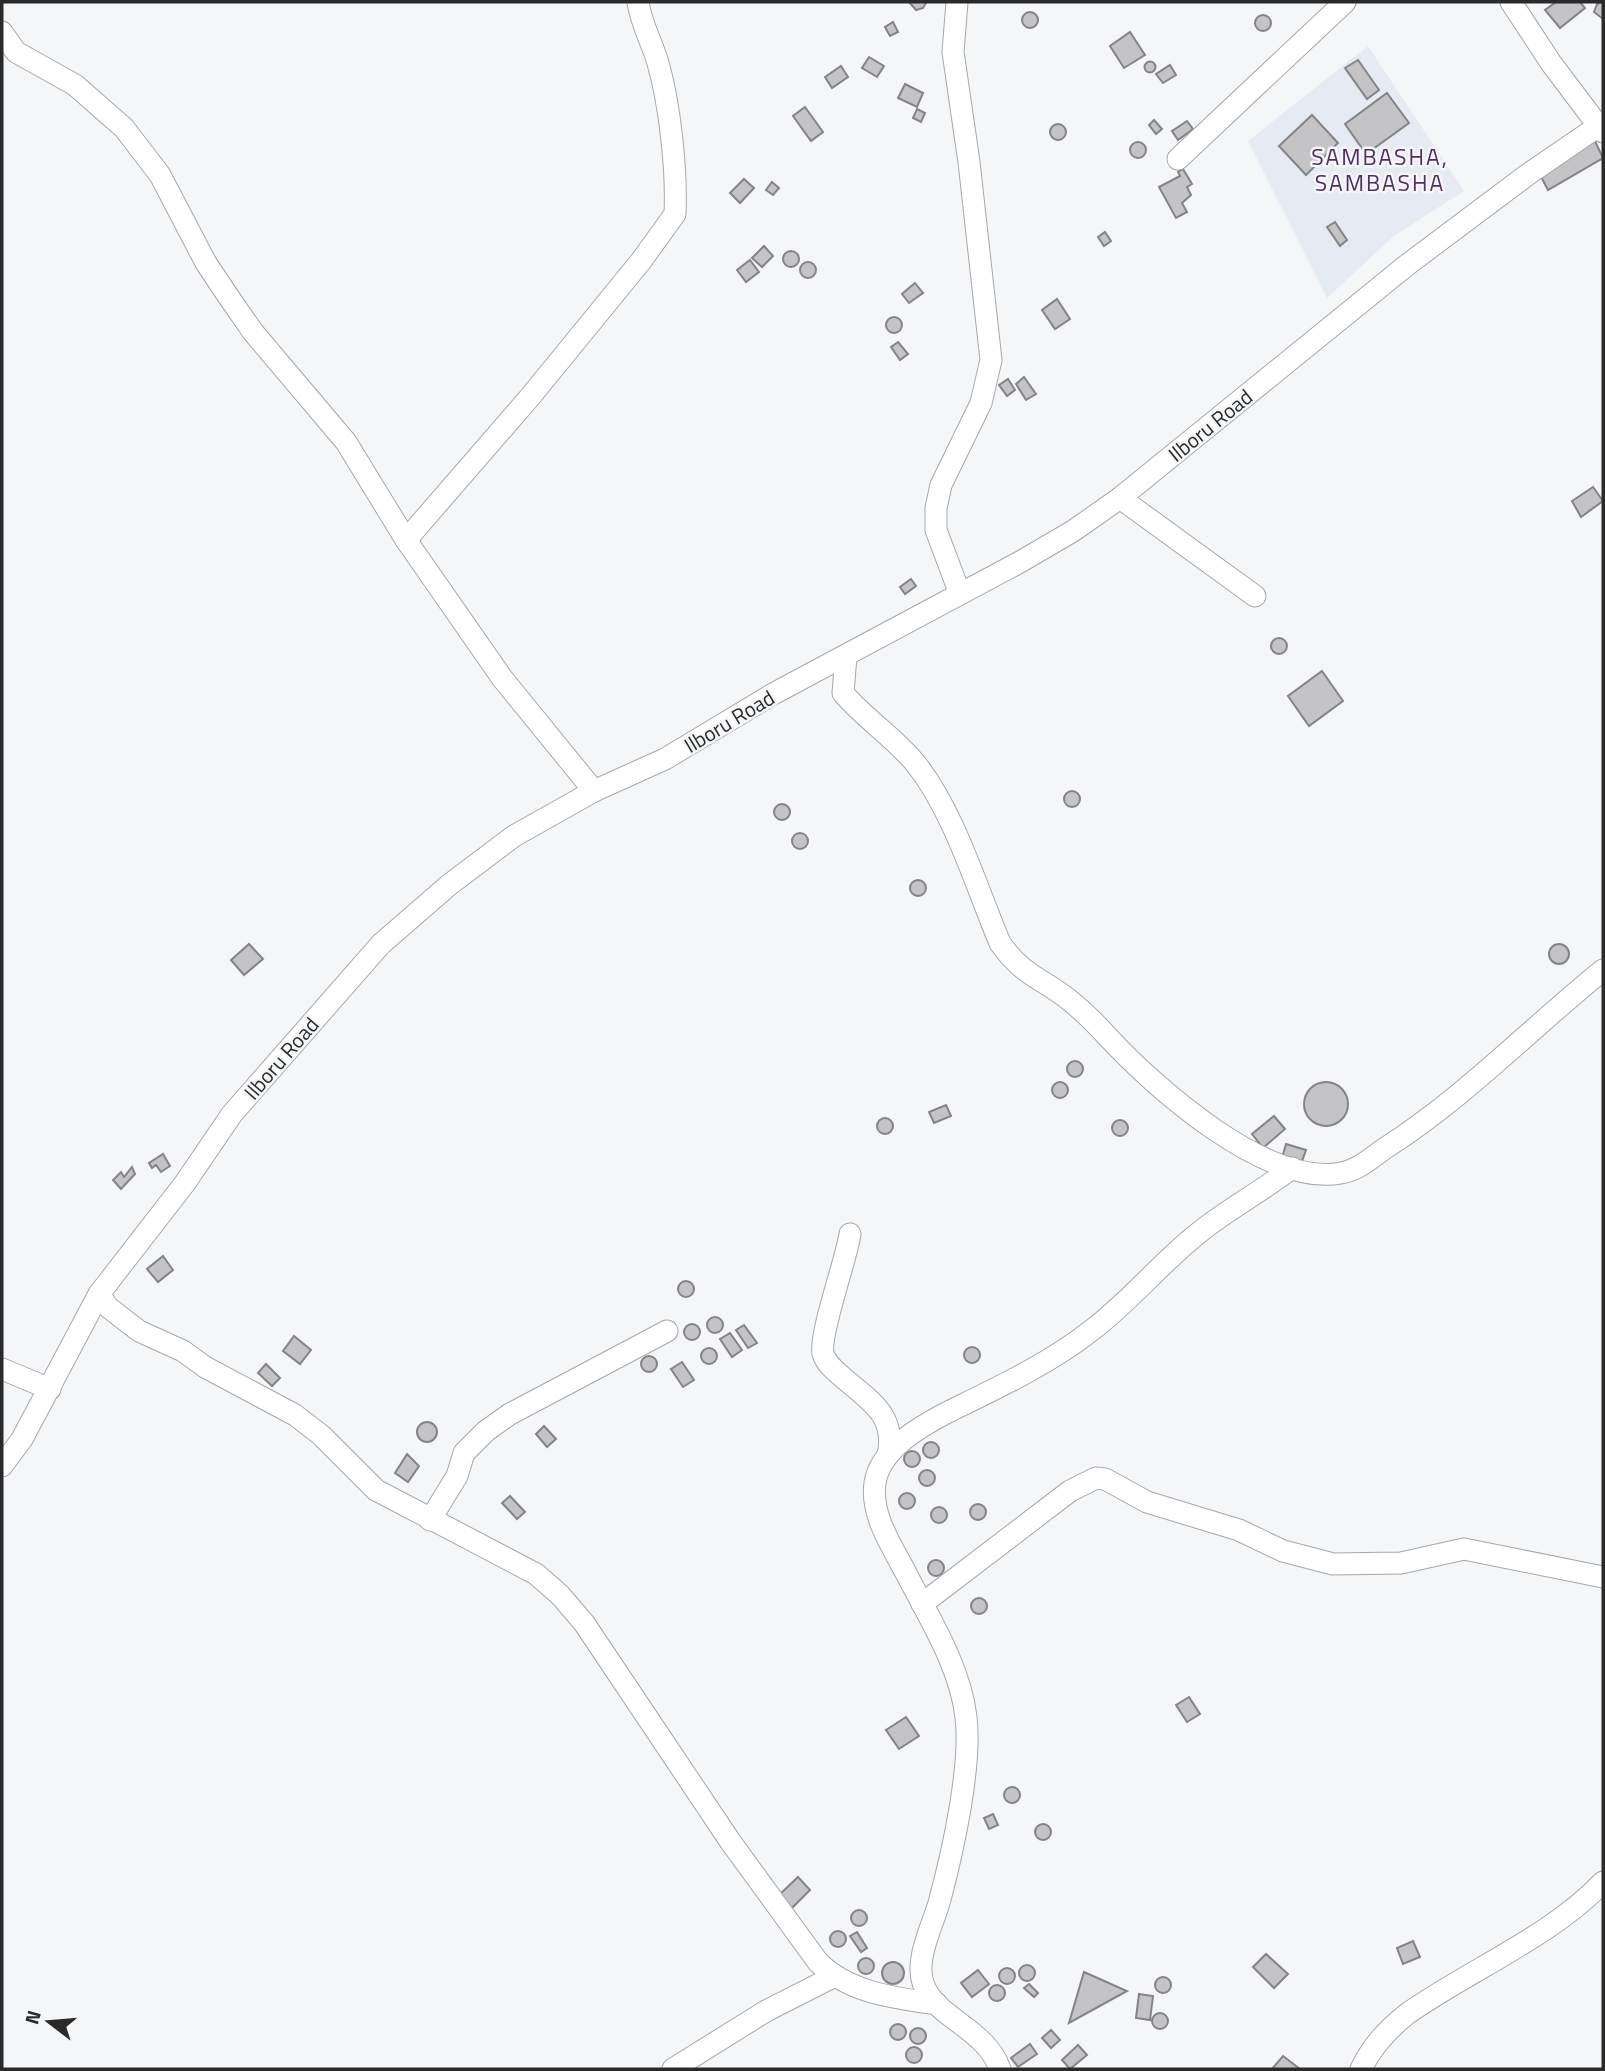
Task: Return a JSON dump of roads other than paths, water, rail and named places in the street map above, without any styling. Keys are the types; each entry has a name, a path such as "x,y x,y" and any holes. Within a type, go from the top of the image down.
{"street":[{"path":"406,540 530,397 641,261 675,214 667,100 657,62 640,18 638,2"},
{"path":"957,2 953,52 970,162 991,360 981,403 941,485 936,508 936,530 960,594"},
{"path":"1178,159 1345,2"},
{"path":"1511,2 1551,63 1602,127"},
{"path":"2,32 16,52 75,85 124,128 160,175 201,254 253,332 346,442 406,540 502,678 594,791"},
{"name":"Ilboru Road","path":"2,1466 22,1440 99,1294 185,1183 232,1114 381,944 449,884 514,836 594,791 665,759 773,694 1073,531 1119,498 1407,265 1527,175 1602,127"},
{"path":"1119,498 1255,596"},
{"path":"846,656 843,693 895,741 931,788 1000,943 1012,960 1036,980 1067,998 1138,1069 1185,1110 1247,1148 1292,1168 1328,1175 1360,1166 1427,1123 1603,970"},
{"path":"888,1455 920,1427 1009,1382 1090,1332 1198,1233 1259,1194 1292,1168"},
{"path":"850,1234 825,1332 823,1354 832,1368 872,1403 889,1423 892,1436 888,1455 875,1484 878,1507 886,1536 946,1651 966,1718 960,1797 947,1869 927,1939 922,1981 937,2004 986,2045 1000,2069"},
{"path":"99,1294 108,1307 132,1327 183,1351 205,1367 295,1415 321,1435 376,1490 429,1520 474,1539 536,1574 560,1595 584,1623 798,1938 833,1977 865,1990 937,2004"},
{"path":"429,1520 457,1476 464,1453 486,1431 510,1414 667,1331"},
{"path":"2,1369 50,1389"},
{"path":"922,1604 1070,1491 1096,1478 1105,1479 1147,1502 1239,1530 1283,1551 1333,1564 1401,1563 1464,1549 1603,1577"},
{"path":"1361,2069 1378,2040 1407,2014 1552,1923 1591,1895 1603,1882"},
{"path":"673,2069 766,2011 833,1977"}],"district":[{"name":"SAMBASHA, SAMBASHA","path":"1380,169"}]}
